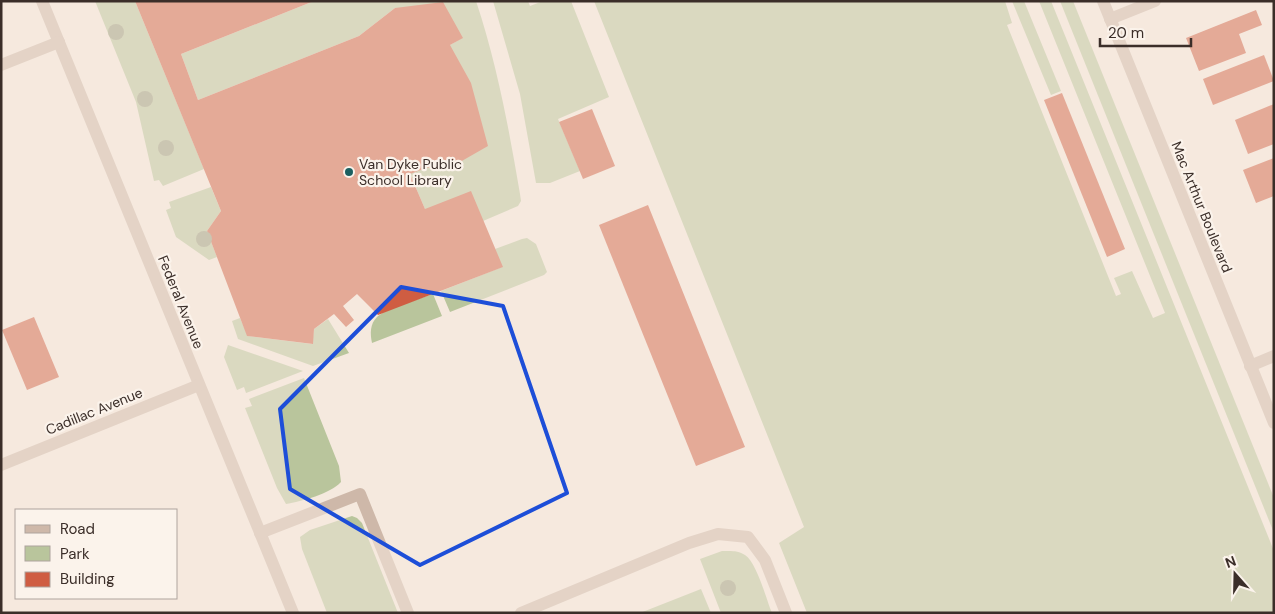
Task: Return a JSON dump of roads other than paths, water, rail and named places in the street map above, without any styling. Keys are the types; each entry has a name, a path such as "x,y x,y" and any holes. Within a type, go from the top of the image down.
{"street":[{"name":"Federal Avenue","path":"42,1 294,613"},
{"name":"Mac Arthur Boulevard","path":"1103,1 1274,423"},
{"path":"1110,19 1155,1"},
{"path":"1,65 59,42"},
{"path":"1250,366 1274,356"},
{"name":"Cadillac Avenue","path":"1,465 199,385"},
{"path":"260,533 360,494 408,613"},
{"path":"521,613 689,543 718,534 748,537 765,560 786,613"}],"place":[{"name":"Van Dyke Public School Library","path":"349,172"}]}
